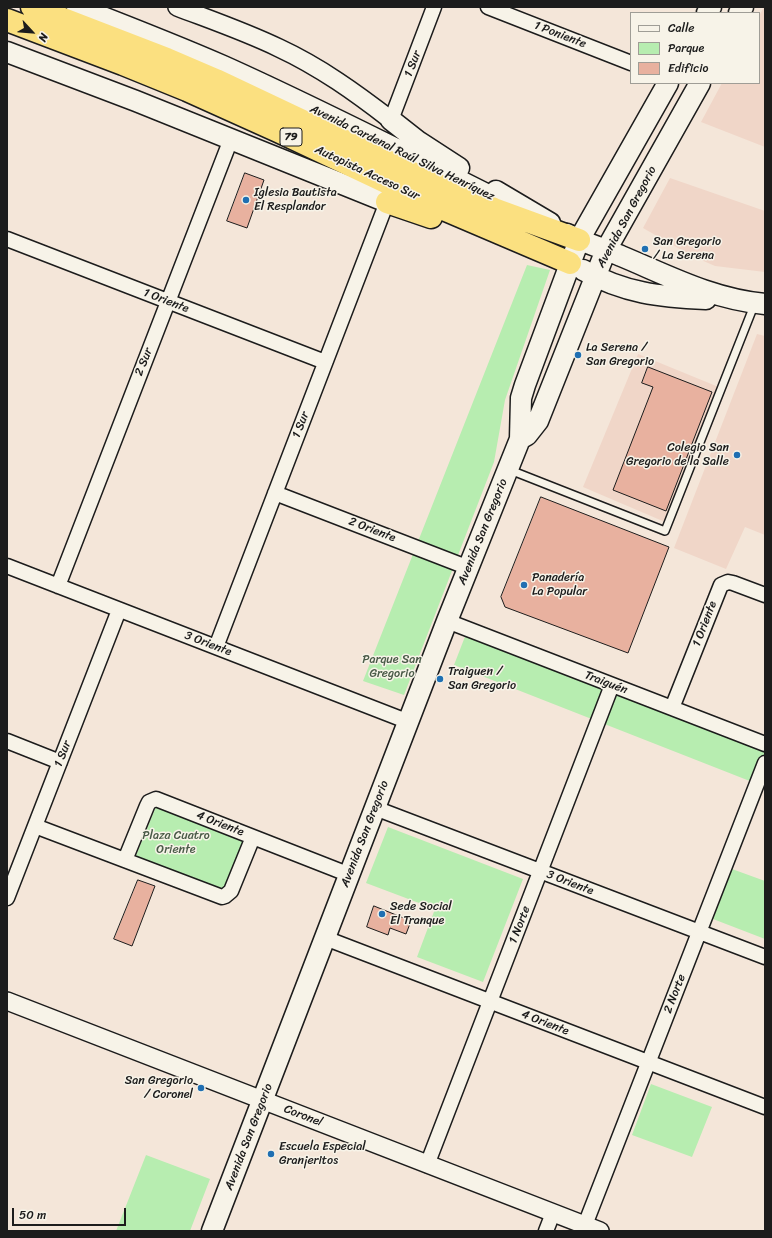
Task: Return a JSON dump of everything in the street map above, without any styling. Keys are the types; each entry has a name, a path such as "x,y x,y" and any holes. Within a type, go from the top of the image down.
{"highway":[{"name":"Autopista Acceso Sur","path":"32,7 167,59 216,80 442,186 508,214 579,240"},
{"name":"Autopista Acceso Sur","path":"7,20 187,90 278,131 395,187 570,263"},
{"path":"387,202 457,225 513,238"}],"main road":[{"name":"Avenida Cardenal Raúl Silva Henríquez","path":"77,7 190,52 258,83 579,240 690,286 726,298 760,304"},
{"path":"7,52 136,101 387,202"},
{"path":"7,66 62,84 136,101"},
{"name":"Avenida San Gregorio","path":"212,1231 447,621 520,439 521,398 579,240 667,84"},
{"name":"Avenida San Gregorio","path":"520,439 527,435 538,421 606,250 699,84"},
{"path":"391,120 419,142 456,167 579,240"},
{"name":"Avenida Cardenal Raúl Silva Henríquez","path":"570,263 595,277 621,288 687,298 726,298"}],"street":[{"name":"Avenida Cardenal Raúl Silva Henríquez","path":"177,7 207,12 294,55 338,82 391,120"},
{"name":"1 Sur","path":"391,120 434,7"},
{"name":"1 Poniente","path":"488,7 630,62"},
{"name":"2 Sur","path":"58,586 230,139"},
{"name":"1 Sur","path":"216,647 387,202"},
{"name":"1 Oriente","path":"8,244 168,301 325,362"},
{"name":"2 Oriente","path":"275,493 469,568"},
{"name":"3 Oriente","path":"7,566 409,722"},
{"name":"1 Oriente","path":"672,708 721,585 728,582 733,583 765,596"},
{"name":"1 Sur","path":"7,898 119,610"},
{"name":"Traiguén","path":"447,621 765,744"},
{"name":"1 Norte","path":"428,1165 612,685"},
{"path":"7,741 60,762"},
{"name":"2 Norte","path":"592,1228 648,1062 765,763"},
{"name":"4 Oriente","path":"125,860 149,802 156,799 350,875"},
{"name":"3 Oriente","path":"375,808 765,957"},
{"path":"35,826 218,896 226,896 231,891 253,837"},
{"name":"4 Oriente","path":"325,938 765,1108"},
{"name":"Coronel","path":"7,1001 592,1228"},
{"path":"546,1231 553,1213"}],"lane":[{"path":"508,469 665,531 760,304"}],"shaded area":[{"path":"765,7 765,147 701,122 721,84 760,84 760,14"},
{"path":"670,178 765,211 765,272 715,266 692,256 643,228"},
{"name":"Colegio San Gregorio de la Salle","path":"757,334 765,336 765,535 745,527 726,569 674,548"},
{"path":"638,354 726,390 672,525 583,487"}],"green space":[{"name":"Parque San Gregorio","path":"527,265 550,270 505,400 494,462 404,695 363,681"},
{"path":"466,634 765,752 765,787 454,665"},
{"name":"Plaza Cuatro Oriente","path":"157,804 247,842 228,889 220,891 135,858"},
{"path":"388,827 523,879 483,982 417,957 435,909 366,883"},
{"path":"732,869 765,881 765,939 713,919"},
{"path":"651,1084 712,1107 692,1157 632,1135"},
{"path":"146,1155 210,1179 190,1231 116,1231"}],"building":[{"name":"Iglesia Bautista El Resplandor","path":"245,173 264,180 247,228 227,221"},
{"path":"648,367 712,392 666,511 613,490 653,387 642,383"},
{"path":"541,497 669,547 628,653 505,607 501,597"},
{"path":"138,880 155,886 132,946 114,939"},
{"name":"Sede Social El Tranque","path":"374,906 411,921 406,934 390,928 388,935 367,927"}],"place":[{"name":"Iglesia Bautista El Resplandor","path":"246,200"},
{"name":"San Gregorio / La Serena","path":"645,249"},
{"name":"La Serena / San Gregorio","path":"578,355"},
{"name":"Colegio San Gregorio de la Salle","path":"737,455"},
{"name":"Panadería La Popular","path":"524,585"},
{"name":"Traiguen / San Gregorio","path":"440,679"},
{"name":"Sede Social El Tranque","path":"382,914"},
{"name":"San Gregorio / Coronel","path":"201,1088"},
{"name":"Escuela Especial Granjeritos","path":"271,1154"}]}
